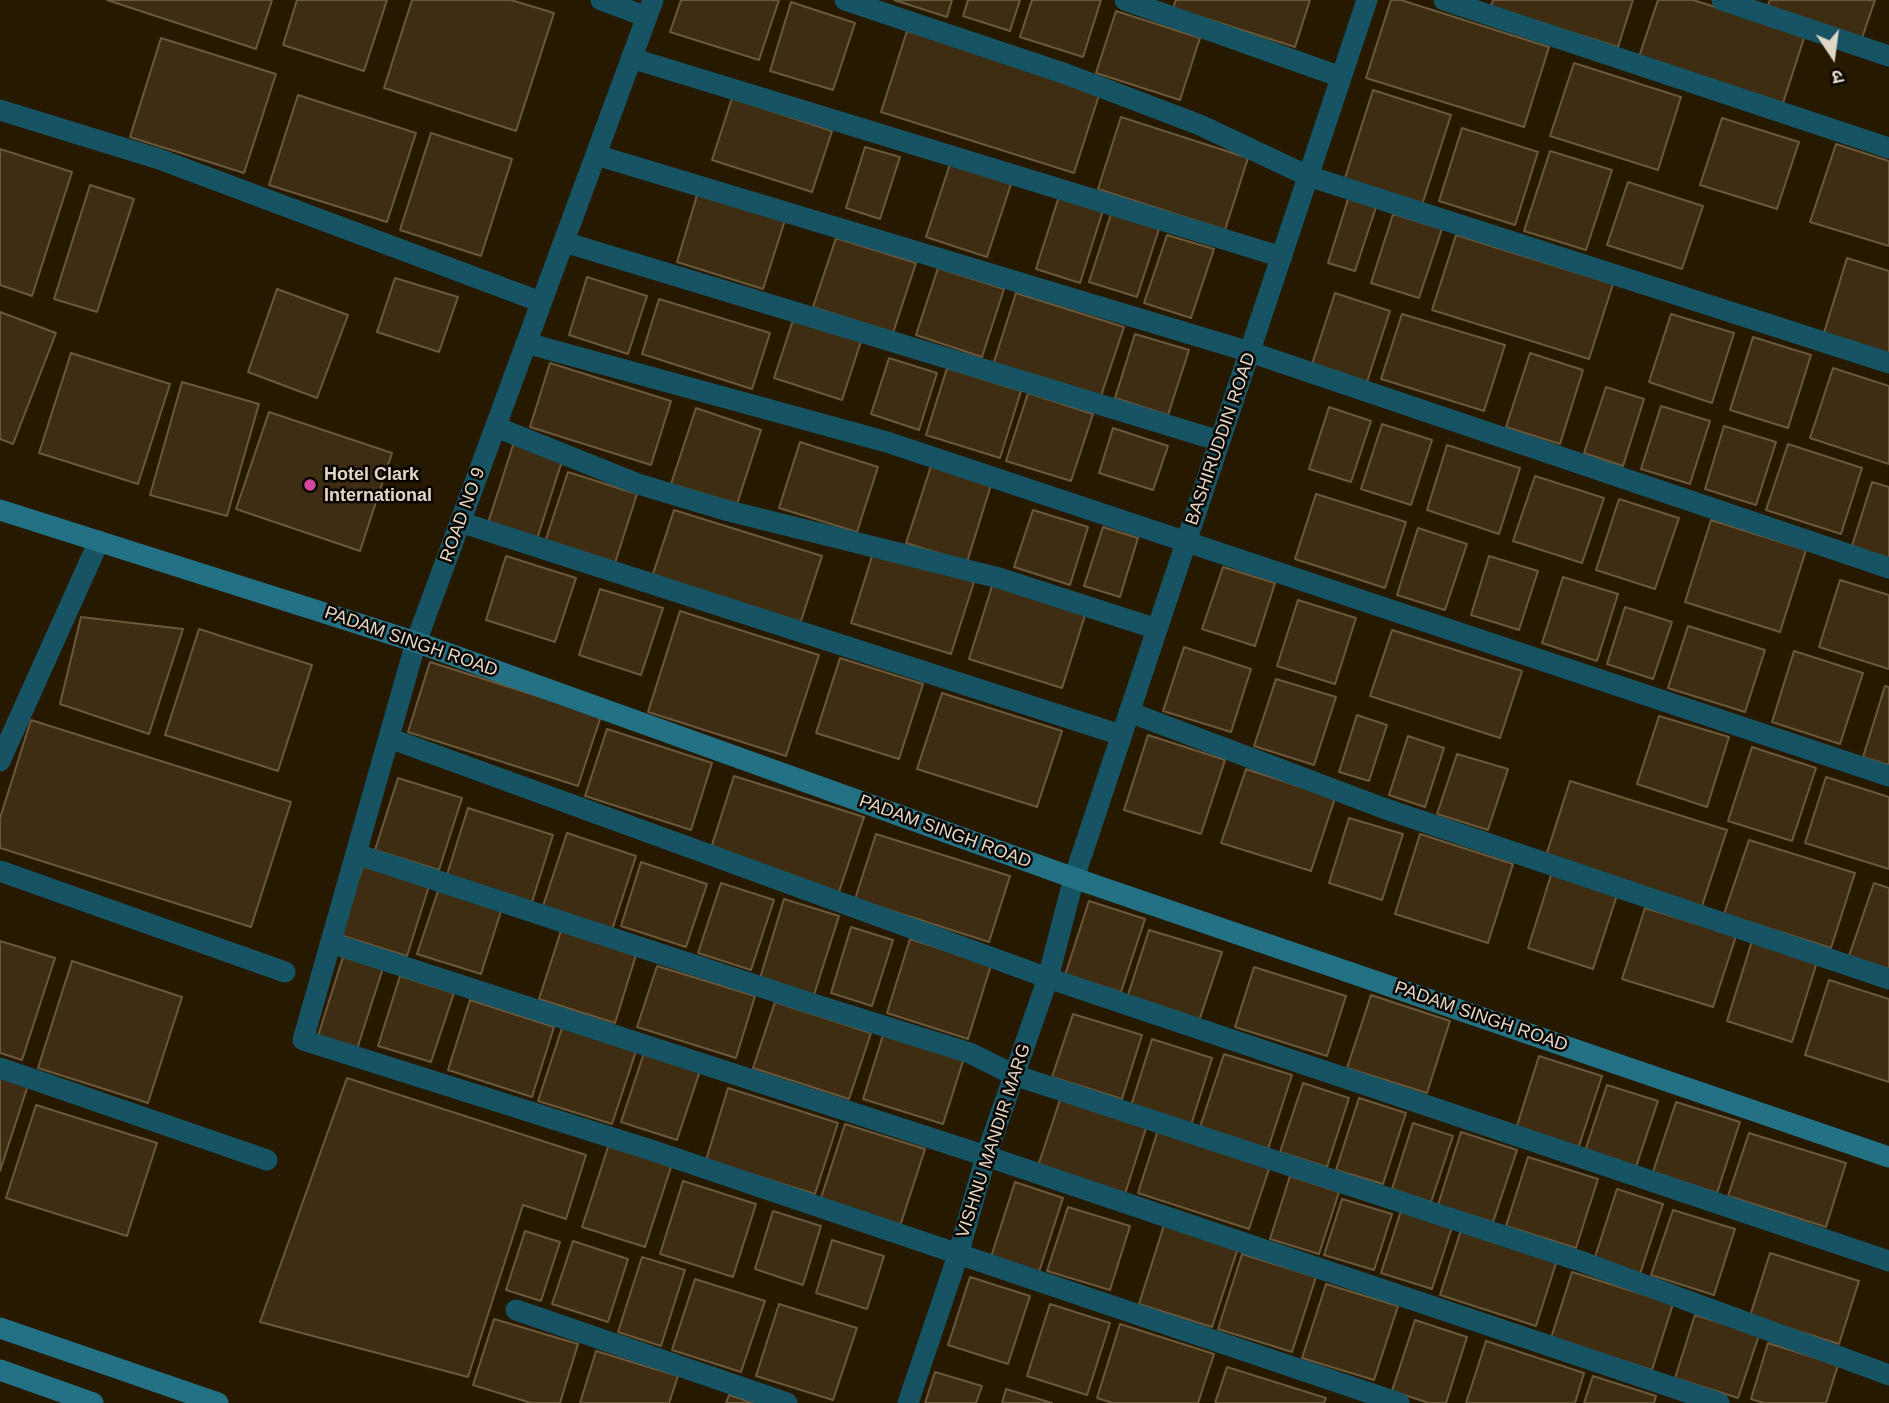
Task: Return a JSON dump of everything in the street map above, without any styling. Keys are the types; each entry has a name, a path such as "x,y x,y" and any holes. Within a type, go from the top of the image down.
{"street":[{"path":"601,0 650,8"},
{"path":"845,0 1066,74 1164,111 1308,176 1889,363"},
{"path":"1125,0 1341,77"},
{"name":"BASHIRUDDIN ROAD","path":"1074,878 1367,0"},
{"path":"1444,0 1889,148"},
{"path":"1722,0 1889,56"},
{"name":"ROAD NO 9","path":"650,8 416,642 303,1040 651,1150 958,1255"},
{"path":"632,58 1282,257"},
{"path":"0,110 159,159 541,302"},
{"path":"596,155 1250,352 1889,568"},
{"path":"564,242 1220,441"},
{"path":"526,343 887,442 1889,776"},
{"path":"496,427 638,484 725,510 999,578 1157,629"},
{"name":"PADAM SINGH ROAD","path":"0,510 416,642 1074,878 1889,1157"},
{"path":"460,522 1121,735"},
{"path":"0,761 99,541"},
{"path":"1129,712 1383,808 1889,979"},
{"path":"389,738 1048,978 1889,1261"},
{"path":"356,854 970,1053 1014,1074 1580,1261 1889,1375"},
{"path":"0,871 285,972"},
{"name":"VISHNU MANDIR MARG","path":"908,1403 958,1255 986,1156 1048,978 1074,878"},
{"path":"331,943 986,1156 1719,1403"},
{"path":"0,1068 267,1160"},
{"path":"958,1255 1399,1403"},
{"path":"516,1310 787,1403"},
{"path":"0,1328 195,1399 218,1403"},
{"path":"0,1370 93,1403"}],"building":[{"path":"107,0 272,0 256,49"},
{"path":"297,0 387,0 364,71 283,45"},
{"path":"412,0 511,0 554,13 516,131 384,88"},
{"path":"681,0 779,0 759,60 670,32"},
{"path":"894,0 952,0 947,17"},
{"path":"968,0 1020,0 1010,31 963,16"},
{"path":"1032,0 1101,0 1083,57 1020,37"},
{"path":"1176,0 1310,0 1295,47 1173,8"},
{"path":"1391,0 1401,0 1549,47 1524,127 1366,78"},
{"path":"1493,0 1633,0 1618,47 1491,7"},
{"path":"1658,0 1693,0 1805,35 1783,103 1639,57"},
{"path":"1770,0 1875,0 1862,38 1767,8"},
{"path":"791,2 855,23 833,90 770,71"},
{"path":"1116,11 1200,38 1180,100 1096,73"},
{"path":"907,31 1100,92 1074,173 881,112"},
{"path":"161,38 276,74 244,173 130,137"},
{"path":"1574,63 1681,97 1658,170 1550,136"},
{"path":"1373,90 1451,115 1422,205 1344,181"},
{"path":"298,95 416,133 387,222 269,185"},
{"path":"732,98 832,131 812,192 712,160"},
{"path":"1121,117 1248,158 1225,230 1098,189"},
{"path":"1722,118 1799,142 1777,209 1700,185"},
{"path":"1462,128 1538,152 1515,225 1439,201"},
{"path":"431,133 512,159 481,256 400,230"},
{"path":"1836,144 1889,161 1889,246 1810,222"},
{"path":"865,147 900,157 880,219 846,208"},
{"path":"0,149 72,172 32,296 0,285"},
{"path":"1550,151 1612,170 1586,250 1524,231"},
{"path":"950,164 1011,184 987,257 926,237"},
{"path":"1628,182 1703,206 1682,269 1607,245"},
{"path":"90,185 134,199 97,312 54,299"},
{"path":"698,192 785,220 763,289 677,262"},
{"path":"1060,193 1104,207 1080,283 1036,269"},
{"path":"1349,196 1377,204 1355,271 1328,263"},
{"path":"1111,214 1159,229 1137,297 1089,282"},
{"path":"1393,214 1442,229 1419,298 1371,283"},
{"path":"1167,235 1214,249 1191,318 1144,303"},
{"path":"1456,235 1613,284 1589,359 1432,310"},
{"path":"836,238 916,263 893,333 813,307"},
{"path":"1847,258 1889,271 1889,357 1823,336"},
{"path":"938,268 1004,289 982,357 916,335"},
{"path":"587,277 647,296 628,354 569,335"},
{"path":"395,278 458,297 439,352 377,332"},
{"path":"277,289 348,315 317,398 248,372"},
{"path":"1016,293 1124,327 1100,399 993,365"},
{"path":"1335,293 1390,311 1367,382 1312,364"},
{"path":"659,299 770,333 752,389 642,354"},
{"path":"0,312 56,333 13,444 0,439"},
{"path":"1402,314 1505,345 1484,411 1381,379"},
{"path":"1671,314 1734,333 1712,403 1649,382"},
{"path":"794,317 862,338 842,400 774,378"},
{"path":"1135,334 1189,350 1168,415 1115,398"},
{"path":"1753,337 1811,355 1788,428 1730,410"},
{"path":"71,353 170,384 138,484 39,453"},
{"path":"1530,353 1583,370 1560,444 1506,427"},
{"path":"889,358 937,373 919,430 871,414"},
{"path":"550,363 671,401 651,465 530,427"},
{"path":"947,368 1021,391 1000,458 926,435"},
{"path":"1833,368 1889,386 1889,464 1810,438"},
{"path":"182,382 259,404 227,516 150,495"},
{"path":"1606,387 1644,399 1623,466 1584,453"},
{"path":"1028,393 1093,414 1071,481 1006,461"},
{"path":"1661,406 1710,421 1690,484 1641,469"},
{"path":"1329,407 1371,421 1351,482 1309,469"},
{"path":"696,408 761,430 737,504 671,484"},
{"path":"269,412 392,453 360,551 236,509"},
{"path":"1382,424 1432,440 1411,505 1361,489"},
{"path":"1724,426 1776,442 1756,505 1705,489"},
{"path":"1113,428 1168,446 1153,490 1099,473"},
{"path":"514,442 563,458 537,539 488,523"},
{"path":"800,442 878,467 857,532 779,508"},
{"path":"1788,444 1862,468 1841,534 1766,510"},
{"path":"1447,445 1520,468 1499,534 1427,510"},
{"path":"931,466 991,485 967,562 906,543"},
{"path":"568,472 637,494 614,566 544,545"},
{"path":"1535,476 1604,498 1582,563 1513,541"},
{"path":"1872,482 1889,487 1889,561 1851,549"},
{"path":"1316,494 1406,522 1385,588 1295,559"},
{"path":"1619,499 1679,518 1655,589 1596,570"},
{"path":"674,510 822,556 800,624 652,577"},
{"path":"1033,510 1088,527 1070,585 1014,567"},
{"path":"1711,520 1806,550 1780,632 1685,602"},
{"path":"1103,527 1138,538 1120,597 1084,586"},
{"path":"1418,528 1467,544 1445,610 1397,595"},
{"path":"874,550 974,582 951,654 851,623"},
{"path":"506,556 576,578 555,642 486,620"},
{"path":"1489,556 1538,571 1519,630 1471,615"},
{"path":"1223,567 1275,583 1255,646 1202,629"},
{"path":"1563,577 1618,594 1597,661 1542,643"},
{"path":"1840,580 1889,595 1889,669 1819,647"},
{"path":"993,583 1086,612 1062,688 969,659"},
{"path":"600,589 663,608 641,675 579,655"},
{"path":"1298,600 1356,618 1335,684 1277,666"},
{"path":"1625,607 1672,622 1653,679 1607,664"},
{"path":"680,611 819,655 786,756 648,712"},
{"path":"81,617 183,629 149,734 60,704"},
{"path":"1688,626 1765,650 1745,712 1668,688"},
{"path":"199,629 312,665 278,771 165,735"},
{"path":"1392,630 1522,671 1500,738 1370,696"},
{"path":"1184,647 1251,669 1231,732 1163,711"},
{"path":"1794,651 1863,673 1840,744 1772,722"},
{"path":"840,658 923,684 899,759 816,733"},
{"path":"430,662 601,716 578,786 408,732"},
{"path":"1276,679 1336,697 1314,765 1254,746"},
{"path":"1885,686 1889,687 1889,765 1863,757"},
{"path":"942,693 1062,731 1037,807 917,769"},
{"path":"1357,715 1387,725 1369,781 1339,772"},
{"path":"1659,716 1729,737 1707,807 1637,784"},
{"path":"31,720 291,802 251,927 0,848 0,818"},
{"path":"607,729 712,763 691,830 585,796"},
{"path":"1148,735 1225,760 1201,834 1124,810"},
{"path":"1408,736 1444,748 1425,807 1389,795"},
{"path":"1752,747 1816,768 1792,841 1728,821"},
{"path":"1457,754 1508,769 1488,830 1437,814"},
{"path":"1246,769 1335,798 1311,871 1221,843"},
{"path":"734,776 864,817 839,892 710,851"},
{"path":"1826,777 1889,797 1889,869 1805,843"},
{"path":"398,778 462,798 439,870 375,850"},
{"path":"1570,781 1727,830 1701,909 1545,859"},
{"path":"468,808 553,835 531,905 446,878"},
{"path":"1349,818 1403,834 1382,900 1329,883"},
{"path":"567,833 636,856 611,933 541,912"},
{"path":"876,834 1010,876 989,942 855,899"},
{"path":"1420,834 1513,864 1488,943 1395,914"},
{"path":"1749,840 1855,873 1831,948 1724,914"},
{"path":"641,862 707,884 686,947 621,926"},
{"path":"363,866 429,886 407,956 340,935"},
{"path":"1552,872 1618,892 1593,969 1528,948"},
{"path":"721,883 774,900 751,970 698,953"},
{"path":"1874,883 1889,888 1889,969 1849,956"},
{"path":"439,888 502,908 481,974 417,954"},
{"path":"784,899 839,916 814,995 760,978"},
{"path":"1089,901 1145,919 1121,992 1065,975"},
{"path":"1645,908 1736,936 1713,1007 1622,979"},
{"path":"851,927 893,940 872,1006 831,993"},
{"path":"1149,930 1222,952 1199,1021 1127,998"},
{"path":"561,931 636,955 615,1023 539,999"},
{"path":"910,939 991,965 968,1039 887,1013"},
{"path":"0,941 55,958 22,1060 0,1053"},
{"path":"1752,941 1817,962 1792,1042 1727,1021"},
{"path":"343,957 383,968 357,1049 318,1036"},
{"path":"72,961 182,997 148,1103 38,1068"},
{"path":"657,966 755,996 736,1058 637,1027"},
{"path":"1254,967 1346,996 1327,1056 1235,1027"},
{"path":"400,976 454,993 431,1062 378,1046"},
{"path":"1829,980 1889,999 1889,1082 1805,1055"},
{"path":"1371,995 1450,1021 1427,1093 1347,1068"},
{"path":"470,1000 554,1027 532,1097 448,1070"},
{"path":"775,1002 871,1033 849,1099 753,1068"},
{"path":"1073,1014 1142,1035 1122,1099 1052,1077"},
{"path":"564,1022 638,1045 612,1124 538,1101"},
{"path":"884,1032 964,1058 943,1124 863,1099"},
{"path":"1152,1039 1212,1058 1191,1125 1131,1106"},
{"path":"644,1053 700,1071 677,1140 621,1122"},
{"path":"1224,1054 1292,1075 1268,1149 1200,1127"},
{"path":"1539,1056 1602,1076 1578,1149 1516,1129"},
{"path":"0,1069 30,1079 0,1171"},
{"path":"347,1078 586,1155 566,1219 523,1205 468,1377 260,1322"},
{"path":"1303,1083 1349,1098 1327,1167 1280,1152"},
{"path":"1607,1085 1658,1101 1636,1167 1585,1151"},
{"path":"728,1088 838,1123 815,1194 706,1160"},
{"path":"1061,1097 1147,1125 1125,1194 1038,1166"},
{"path":"1359,1098 1406,1113 1383,1184 1336,1170"},
{"path":"1676,1102 1740,1122 1717,1193 1653,1172"},
{"path":"36,1105 157,1143 127,1236 6,1198"},
{"path":"1413,1123 1453,1136 1431,1202 1392,1189"},
{"path":"845,1124 925,1149 900,1226 820,1201"},
{"path":"1158,1130 1270,1166 1249,1229 1138,1193"},
{"path":"1461,1132 1517,1150 1493,1222 1438,1205"},
{"path":"1749,1133 1846,1163 1826,1227 1728,1196"},
{"path":"609,1144 672,1164 645,1247 582,1227"},
{"path":"1528,1157 1598,1179 1576,1248 1506,1226"},
{"path":"1290,1176 1339,1192 1319,1254 1270,1239"},
{"path":"683,1181 756,1204 733,1277 660,1254"},
{"path":"1015,1182 1063,1198 1039,1272 991,1257"},
{"path":"1617,1189 1663,1204 1640,1274 1594,1260"},
{"path":"1342,1199 1392,1214 1374,1270 1324,1255"},
{"path":"1068,1207 1130,1226 1110,1290 1047,1271"},
{"path":"1673,1210 1735,1229 1714,1295 1651,1275"},
{"path":"773,1211 821,1226 803,1285 755,1269"},
{"path":"1401,1211 1452,1227 1432,1289 1381,1273"},
{"path":"1164,1225 1238,1248 1212,1327 1139,1304"},
{"path":"1461,1230 1557,1260 1536,1326 1440,1295"},
{"path":"525,1231 560,1242 541,1301 506,1290"},
{"path":"832,1240 884,1256 867,1309 816,1293"},
{"path":"573,1241 628,1259 608,1322 552,1304"},
{"path":"1770,1253 1859,1281 1839,1344 1750,1316"},
{"path":"1242,1254 1316,1277 1292,1352 1218,1329"},
{"path":"642,1257 685,1270 661,1346 618,1332"},
{"path":"1572,1272 1673,1304 1652,1370 1551,1338"},
{"path":"970,1277 1030,1296 1008,1364 948,1345"},
{"path":"695,1279 765,1301 741,1372 672,1350"},
{"path":"1326,1284 1398,1306 1374,1380 1302,1358"},
{"path":"779,1304 857,1328 833,1400 756,1376"},
{"path":"1050,1304 1110,1323 1087,1395 1027,1376"},
{"path":"1695,1315 1759,1335 1738,1398 1675,1378"},
{"path":"494,1319 578,1344 560,1403 531,1403 473,1385"},
{"path":"1415,1320 1467,1337 1446,1403 1429,1403 1392,1391"},
{"path":"1120,1324 1214,1354 1198,1403 1113,1403 1097,1398"},
{"path":"1486,1341 1584,1373 1575,1403 1466,1403"},
{"path":"1768,1343 1838,1365 1826,1403 1764,1403 1751,1399"},
{"path":"596,1351 678,1376 669,1403 580,1403"},
{"path":"1227,1367 1326,1398 1324,1403 1215,1403"},
{"path":"935,1372 982,1386 976,1403 925,1403"},
{"path":"1593,1376 1656,1396 1654,1403 1584,1403"},
{"path":"1006,1389 1052,1403 1002,1403"},
{"path":"729,1395 754,1403 726,1403"}],"place":[{"name":"Hotel Clark International","path":"310,485"}]}
